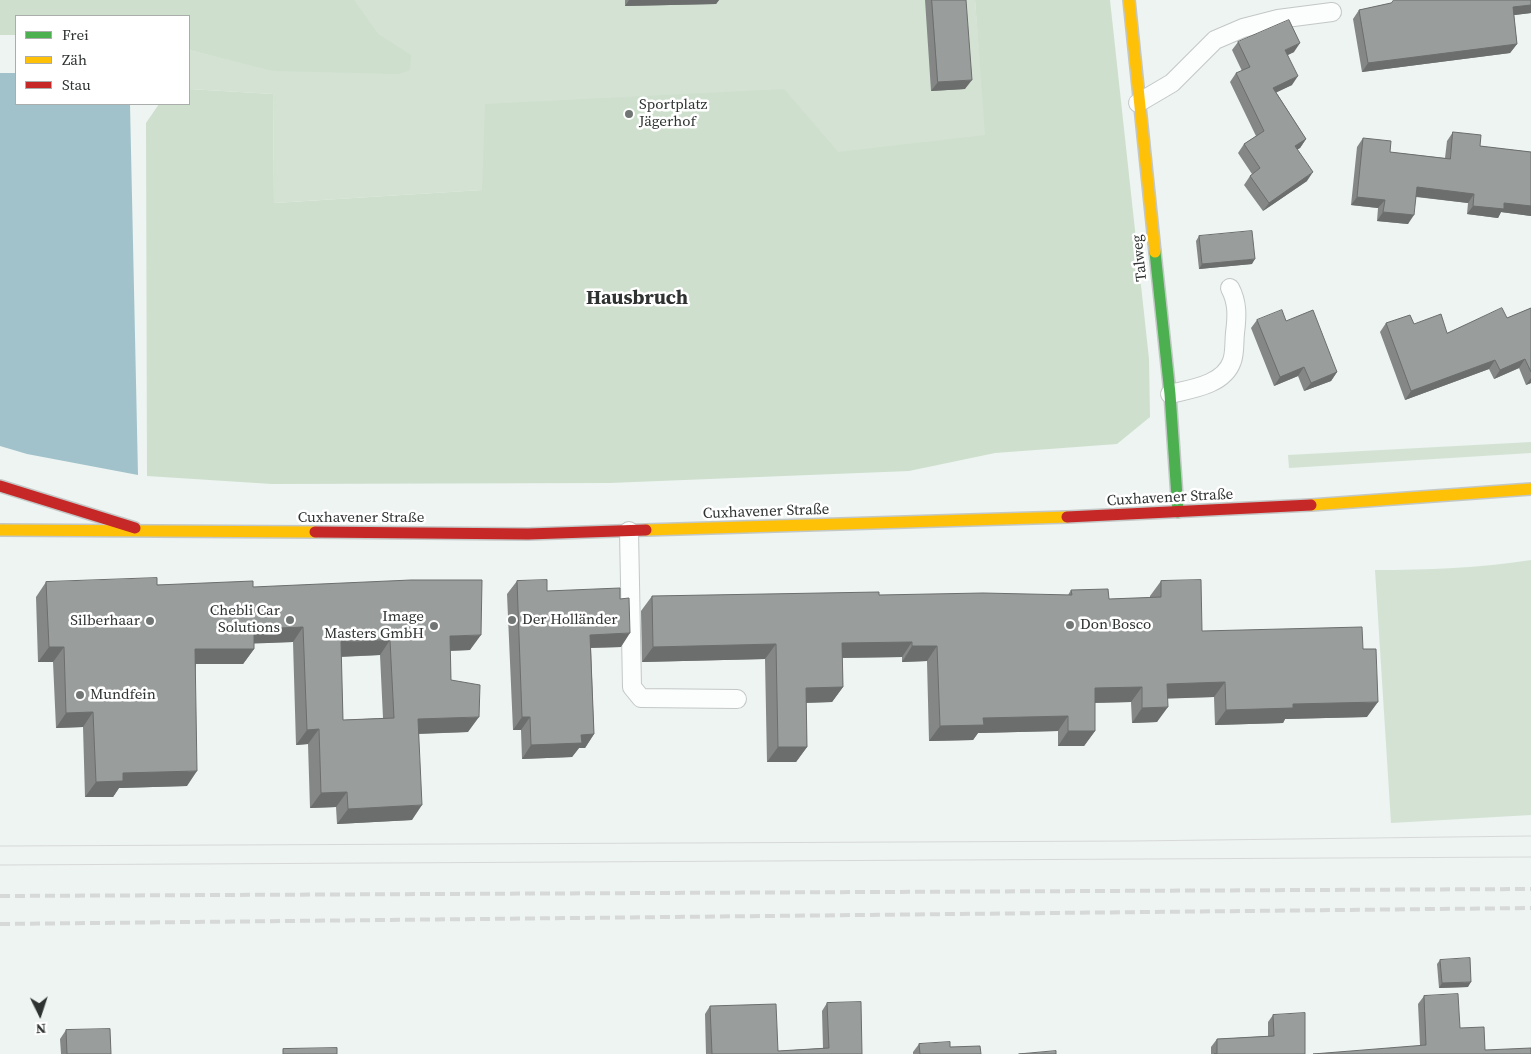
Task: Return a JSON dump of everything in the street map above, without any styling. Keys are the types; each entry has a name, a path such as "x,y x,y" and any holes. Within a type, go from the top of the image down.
{"main road":[{"name":"Talweg","path":"1128,0 1170,394 1178,512"},
{"path":"0,486 143,531"},
{"name":"Cuxhavener Straße","path":"0,530 528,534 964,522 1178,512 1531,489"}],"lane":[{"path":"1138,103 1172,84 1215,40 1243,28 1278,19 1332,12"},
{"path":"1170,394 1199,387 1219,378 1227,371 1233,360 1237,316 1236,299 1230,288"},
{"path":"629,531 632,688 641,698 737,699"}],"green space":[{"path":"0,0 354,0 378,34 411,55 410,70 399,74 273,71 190,50 190,15 15,15 15,35 0,35"},
{"name":"Sportplatz Jägerhof","path":"273,0 975,0 986,135 979,159 274,203 273,94 190,89 190,50 273,70"},
{"path":"975,0 1110,0 1149,359 1150,417 1117,444 995,453 909,471 609,483 272,484 147,476 146,123 158,105 190,105 190,89 273,94 274,203 482,190 485,104 784,89 838,152 985,135"},
{"path":"1531,442 1531,453 1289,468 1288,455"},
{"path":"1531,560 1531,815 1391,823 1375,570 1453,568"}],"water":[{"path":"0,73 15,73 15,105 130,105 138,475 27,454 0,446"}],"building":[{"path":"932,0 966,0 972,80 938,82"},
{"path":"1394,0 1531,0 1531,5 1513,7 1517,44 1368,63 1359,10 1391,3"},
{"path":"1289,20 1300,43 1285,50 1298,76 1273,88 1306,139 1295,146 1313,172 1269,203 1250,176 1260,168 1244,144 1264,131 1236,73 1250,67 1238,42"},
{"path":"1453,132 1481,135 1480,146 1531,152 1531,206 1504,203 1504,209 1473,206 1474,194 1417,187 1414,215 1383,212 1385,200 1357,197 1363,138 1391,141 1390,152 1450,159"},
{"path":"1252,231 1255,259 1202,264 1199,236"},
{"path":"1502,308 1507,318 1531,308 1531,372 1525,359 1500,370 1495,360 1411,391 1386,323 1410,315 1414,324 1441,314 1447,333"},
{"path":"1282,310 1286,321 1313,310 1337,372 1311,383 1304,367 1280,377 1257,320"},
{"path":"157,578 157,585 253,581 253,587 411,580 482,580 481,635 450,636 451,680 480,685 479,717 418,719 422,805 348,809 347,792 321,793 319,729 307,730 303,627 254,629 254,649 195,649 197,771 123,773 123,781 96,782 93,712 66,713 64,647 49,647 46,582","holes":["390,640 394,718 343,720 341,642"]},
{"path":"547,580 547,591 620,588 620,599 629,598 630,633 590,635 594,734 581,735 582,743 531,745 530,717 522,717 517,581"},
{"path":"1201,580 1202,631 1362,627 1363,649 1376,649 1378,702 1293,704 1293,708 1226,710 1225,682 1167,684 1168,707 1142,708 1142,687 1095,688 1095,731 1068,731 1068,716 983,718 984,725 940,726 937,646 912,646 912,642 842,643 843,687 806,688 807,747 778,747 776,644 653,647 652,596 879,592 879,595 983,593 1072,595 1071,590 1108,589 1109,599 1161,597 1161,581"},
{"path":"1470,958 1471,982 1442,983 1440,960"},
{"path":"1458,994 1460,1028 1484,1027 1485,1050 1531,1048 1531,1054 1313,1054 1426,1045 1424,996"},
{"path":"861,1002 862,1054 712,1054 710,1006 776,1004 778,1051 829,1048 827,1003"},
{"path":"1305,1013 1305,1054 1217,1054 1217,1039 1274,1036 1273,1015"},
{"path":"110,1029 111,1054 67,1054 66,1030"},
{"path":"950,1042 950,1047 980,1046 981,1054 920,1054 919,1044"},
{"path":"337,1048 337,1054 283,1054 283,1049"},
{"path":"1056,1051 1056,1054 1019,1054"}],"tram line":[{"path":"0,846 1132,841 1531,836"},
{"path":"0,865 1531,857"}],"railway":[{"path":"0,896 1531,889"},
{"path":"0,924 1531,908"}],"traffic: fast":[{"path":"1155,252 1170,394 1178,512"}],"traffic: slow":[{"path":"1129,0 1155,252"},
{"path":"1311,505 1531,489"},
{"path":"646,530 1067,517"},
{"path":"0,530 315,532"}],"traffic: jam":[{"path":"0,486 135,528"},
{"path":"1067,517 1311,505"},
{"path":"315,532 528,534 646,530"}],"place":[{"name":"Sportplatz Jägerhof","path":"629,114"},
{"name":"Chebli Car Solutions","path":"290,620"},
{"name":"Der Holländer","path":"512,620"},
{"name":"Silberhaar","path":"150,621"},
{"name":"Don Bosco","path":"1070,625"},
{"name":"Image Masters GmbH","path":"434,626"},
{"name":"Mundfein","path":"80,695"}],"district":[{"name":"Hausbruch","path":"637,299"}]}
